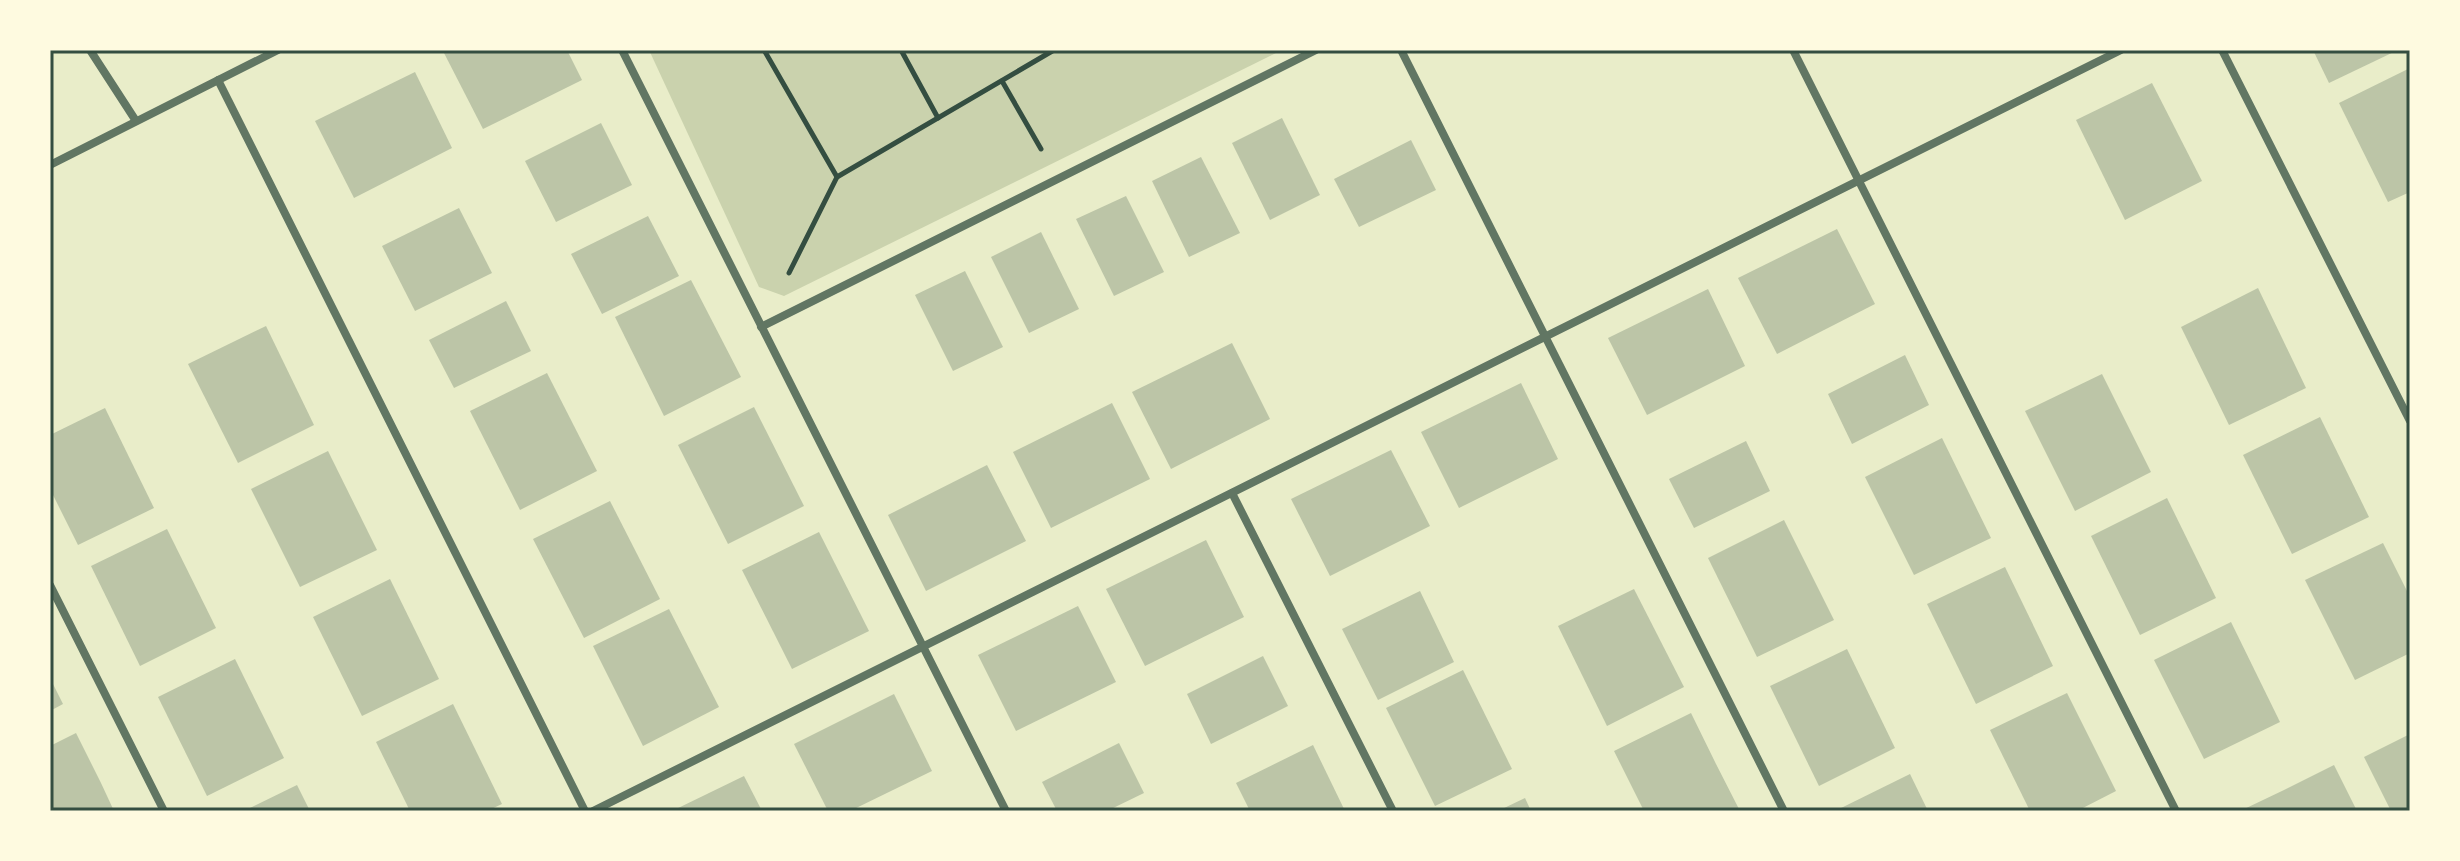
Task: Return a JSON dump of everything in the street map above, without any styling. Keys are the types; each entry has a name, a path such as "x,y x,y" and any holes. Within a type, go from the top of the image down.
{"street":[{"path":"90,50 136,121"},
{"path":"50,165 278,50"},
{"path":"622,50 1006,811"},
{"path":"761,327 1316,50"},
{"path":"1401,50 1784,811"},
{"path":"1793,50 2176,811"},
{"path":"593,811 2121,50"},
{"path":"2222,50 2410,421"},
{"path":"218,80 585,811"},
{"path":"1232,493 1393,811"},
{"path":"50,585 164,811"}],"path":[{"path":"764,50 837,177"},
{"path":"901,50 938,118"},
{"path":"761,327 837,177 1054,50"},
{"path":"1002,81 1058,179"}],"green space":[{"path":"649,50 1282,50 784,296 759,287"}],"building":[{"path":"451,50 567,50 582,80 483,129 444,53"},
{"path":"2313,50 2398,50 2329,83"},
{"path":"2410,68 2410,192 2388,202 2339,103"},
{"path":"415,72 452,148 354,198 315,121"},
{"path":"2152,83 2202,181 2125,220 2076,120"},
{"path":"1282,118 1320,195 1270,220 1232,143"},
{"path":"601,123 632,185 556,222 525,161"},
{"path":"1411,140 1436,190 1359,227 1334,179"},
{"path":"1201,157 1240,233 1189,257 1152,181"},
{"path":"1126,196 1164,272 1114,296 1076,219"},
{"path":"459,208 492,273 415,311 382,246"},
{"path":"648,216 679,276 602,314 571,254"},
{"path":"1837,229 1875,304 1777,354 1738,278"},
{"path":"1041,232 1079,309 1029,333 991,257"},
{"path":"965,271 1003,347 953,371 915,295"},
{"path":"691,280 741,377 664,416 615,317"},
{"path":"2258,288 2306,388 2229,425 2181,327"},
{"path":"1708,289 1745,366 1647,415 1608,338"},
{"path":"506,301 531,351 454,388 429,340"},
{"path":"266,326 314,425 238,463 188,364"},
{"path":"1232,343 1270,419 1171,469 1132,392"},
{"path":"1905,355 1929,405 1852,444 1828,394"},
{"path":"547,373 597,471 520,510 470,411"},
{"path":"2102,374 2151,472 2075,511 2025,411"},
{"path":"1521,383 1558,459 1459,508 1421,432"},
{"path":"1112,403 1150,479 1051,528 1013,452"},
{"path":"754,407 804,506 728,544 678,445"},
{"path":"105,408 154,508 78,545 50,489 50,435"},
{"path":"2320,417 2369,517 2292,554 2243,455"},
{"path":"1942,438 1991,538 1914,575 1865,477"},
{"path":"1746,441 1770,491 1694,528 1669,479"},
{"path":"1391,450 1430,526 1330,576 1291,499"},
{"path":"328,451 377,550 300,587 251,489"},
{"path":"987,465 1026,541 926,591 888,515"},
{"path":"2167,498 2216,598 2140,635 2091,536"},
{"path":"610,501 660,599 584,638 533,539"},
{"path":"1784,520 1834,620 1757,657 1708,558"},
{"path":"167,529 216,628 140,666 91,566"},
{"path":"819,532 869,631 792,669 742,570"},
{"path":"1206,540 1244,617 1145,666 1106,589"},
{"path":"2383,543 2410,597 2410,653 2355,680 2305,580"},
{"path":"2005,567 2053,666 1976,704 1927,604"},
{"path":"390,579 439,679 362,716 313,617"},
{"path":"1634,589 1684,687 1607,726 1558,626"},
{"path":"1420,591 1454,662 1378,700 1342,629"},
{"path":"1078,606 1116,682 1016,731 978,655"},
{"path":"669,609 719,707 643,746 593,646"},
{"path":"2231,622 2280,722 2204,759 2154,660"},
{"path":"1847,649 1895,748 1819,786 1770,686"},
{"path":"1263,656 1288,706 1211,744 1187,694"},
{"path":"235,659 284,758 207,796 158,697"},
{"path":"1463,670 1512,769 1435,806 1386,708"},
{"path":"50,678 63,704 50,711"},
{"path":"2067,693 2116,791 2077,811 2030,811 1990,730"},
{"path":"894,694 932,771 850,811 828,811 794,744"},
{"path":"453,704 502,804 487,811 410,811 376,742"},
{"path":"1691,713 1740,811 1644,811 1614,751"},
{"path":"76,733 114,811 50,811 50,746"},
{"path":"2410,734 2410,811 2391,811 2364,757"},
{"path":"1119,743 1144,793 1107,811 1057,811 1042,782"},
{"path":"1313,745 1345,811 1250,811 1236,783"},
{"path":"2334,765 2357,811 2240,811 2284,790"},
{"path":"1910,774 1928,811 1835,811"},
{"path":"744,776 762,811 672,811"},
{"path":"297,785 310,811 244,811"},
{"path":"1525,798 1531,811 1498,811"}]}
